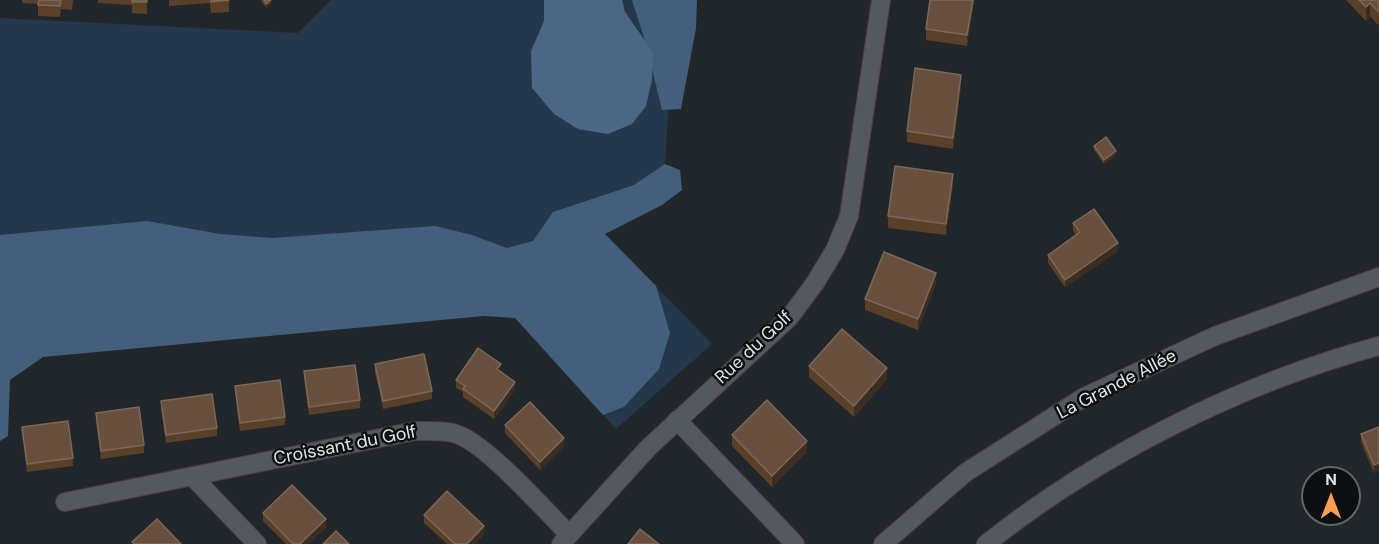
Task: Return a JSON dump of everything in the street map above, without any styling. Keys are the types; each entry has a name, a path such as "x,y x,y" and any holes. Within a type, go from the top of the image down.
{"street":[{"name":"Rue du Golf","path":"565,539 605,493 677,420 789,318 815,283 835,250 849,216 881,0"},
{"name":"La Grande Allée","path":"883,544 965,473 1084,397 1215,336 1379,277"},
{"path":"986,544 1028,511 1122,454 1217,404 1338,357 1379,346"},
{"path":"677,420 795,544"},
{"name":"Croissant du Golf","path":"65,502 415,431 454,433 475,443 565,539"},
{"path":"192,476 257,544"}],"shaded area":[{"path":"331,0 676,0 662,205 605,234 712,344 616,429 480,279 0,332 0,18 298,33"},
{"path":"544,0 622,0 625,12 653,52 652,80 646,106 632,124 608,134 578,129 554,114 532,88 531,51 544,21"},
{"path":"632,0 697,0 696,28 681,109 662,110 646,44"},
{"path":"665,164 680,170 682,190 662,205 605,234 656,286 670,333 659,369 624,407 603,415 515,318 484,316 43,357 10,380 8,436 0,441 0,235 147,221 220,234 272,238 435,226 472,235 507,248 533,241 553,212 634,185"}],"building":[{"path":"39,0 61,0 60,6 38,5"},
{"path":"132,0 147,0 147,2 132,2"},
{"path":"930,0 973,0 967,35 926,29"},
{"path":"1359,0 1379,0 1379,12 1370,3 1366,7"},
{"path":"915,68 961,75 953,138 907,131"},
{"path":"1106,137 1116,151 1104,160 1094,146"},
{"path":"895,166 953,174 946,224 888,216"},
{"path":"1094,209 1118,243 1065,280 1048,255 1080,232 1073,223"},
{"path":"884,252 936,273 918,319 865,299"},
{"path":"842,329 887,368 854,406 809,366"},
{"path":"478,348 501,364 497,369 515,382 494,411 463,389 465,386 456,380"},
{"path":"424,354 432,391 383,401 375,364"},
{"path":"355,365 360,400 309,407 304,371"},
{"path":"280,380 285,417 240,423 235,386"},
{"path":"212,394 217,428 166,435 161,401"},
{"path":"767,400 807,441 772,476 732,435"},
{"path":"530,402 564,438 540,462 505,425"},
{"path":"139,407 144,445 101,451 96,413"},
{"path":"68,421 73,458 27,464 22,427"},
{"path":"1379,427 1379,463 1374,465 1361,434"},
{"path":"292,485 326,519 300,544 293,544 263,513"},
{"path":"447,491 484,526 467,544 455,544 424,515"},
{"path":"157,519 181,544 134,544 132,542"},
{"path":"640,529 659,544 628,544"},
{"path":"336,531 349,544 323,544"}]}
